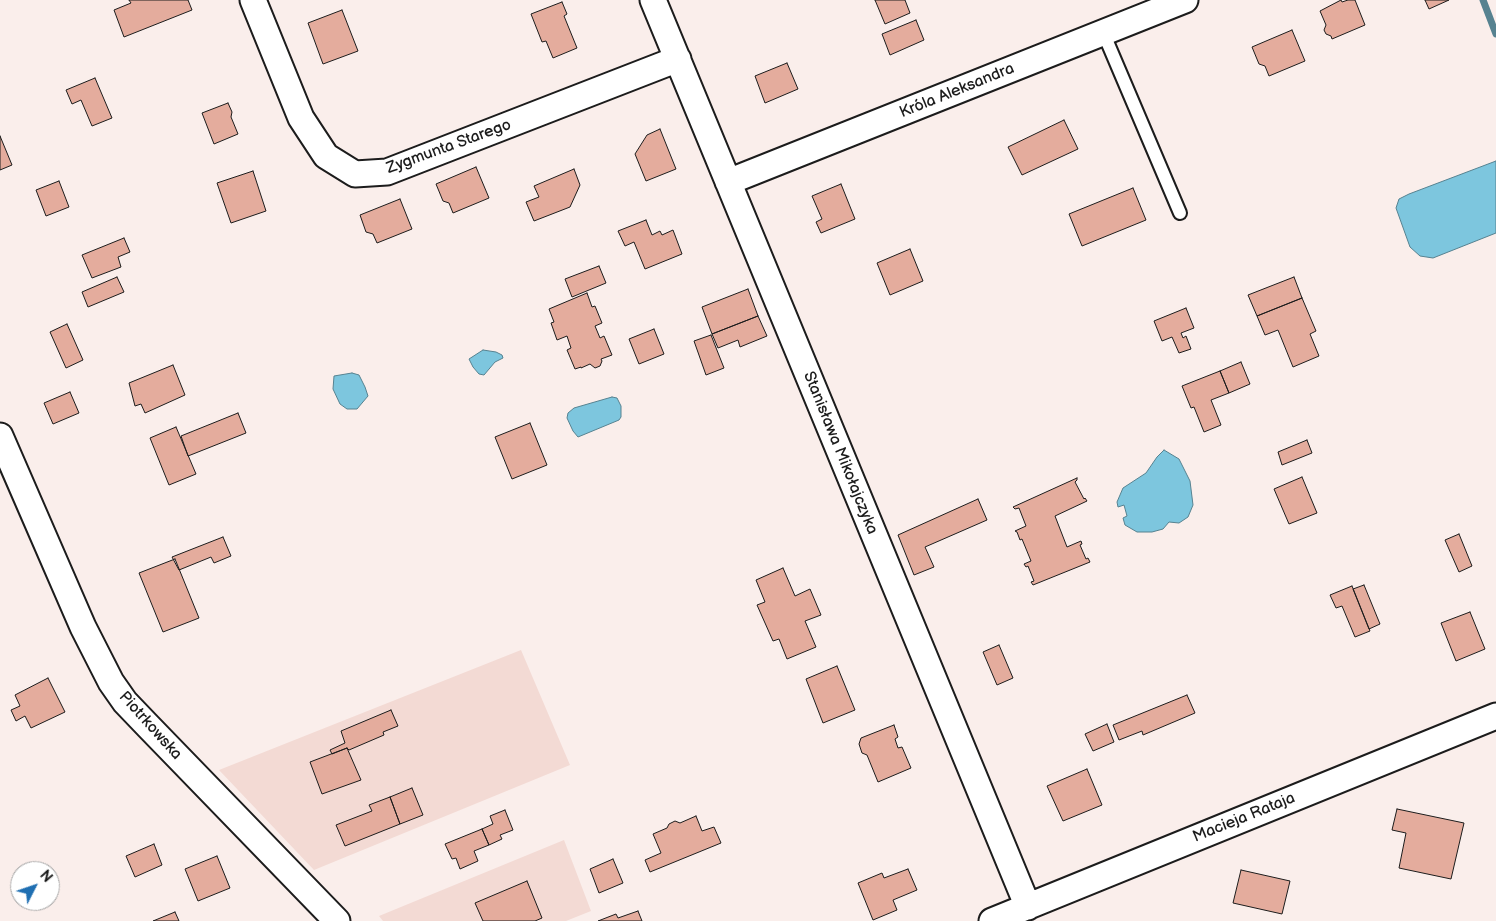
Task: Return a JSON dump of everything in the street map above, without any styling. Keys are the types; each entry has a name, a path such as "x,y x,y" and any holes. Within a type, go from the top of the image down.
{"street":[{"name":"Zygmunta Starego","path":"253,0 301,118 326,156 354,174 387,172 678,59"},
{"name":"Stanisława Mikołajczyka","path":"653,0 1028,906"},
{"name":"Króla Aleksandra","path":"728,182 1186,0"},
{"name":"Piotrkowska","path":"0,436 83,626 111,682 125,702 337,921"},
{"name":"Macieja Rataja","path":"992,921 1496,716"}],"lane":[{"path":"1102,32 1180,213"}],"shaded area":[{"path":"521,650 570,765 314,870 219,770"},
{"path":"564,840 591,911 566,921 383,921 379,916"}],"water":[{"path":"1496,161 1496,233 1433,258 1420,256 1410,247 1396,208 1399,199"},
{"path":"483,350 496,352 502,355 503,358 495,362 484,375 479,374 469,359"},
{"path":"352,373 359,375 368,396 357,409 347,409 340,404 333,389 334,376"},
{"path":"612,397 617,398 621,406 621,417 619,420 578,437 567,418 568,413 574,408"},
{"path":"1164,450 1179,459 1190,481 1193,505 1188,517 1179,523 1169,522 1163,529 1152,532 1137,532 1125,525 1123,518 1127,516 1124,505 1118,507 1117,502 1123,488 1146,473"}],"building":[{"path":"129,0 188,0 192,10 124,37 114,10 131,3"},
{"path":"875,0 905,0 910,13 885,24"},
{"path":"1341,0 1342,2 1355,0 1365,25 1332,39 1324,30 1326,25 1320,11"},
{"path":"1425,0 1449,0 1429,9"},
{"path":"562,2 567,14 564,16 577,48 553,58 546,41 542,42 531,14"},
{"path":"342,10 358,51 323,64 308,23"},
{"path":"916,20 924,40 890,55 882,34"},
{"path":"1292,30 1305,61 1269,76 1265,66 1259,64 1252,47"},
{"path":"787,63 798,89 765,103 755,76"},
{"path":"95,78 112,118 92,126 81,100 72,104 66,90"},
{"path":"228,103 238,134 214,144 202,113"},
{"path":"1064,120 1078,149 1022,175 1008,147"},
{"path":"660,129 676,169 646,181 635,154 647,135"},
{"path":"0,136 12,165 0,170"},
{"path":"476,167 489,198 453,213 449,203 443,201 436,184"},
{"path":"574,169 580,185 570,207 534,221 526,202 539,197 534,186"},
{"path":"253,171 266,211 231,223 217,183"},
{"path":"59,181 69,207 46,216 36,190"},
{"path":"841,184 855,219 821,233 816,222 822,219 812,196"},
{"path":"1133,188 1146,220 1082,246 1069,214"},
{"path":"400,199 412,229 377,243 373,234 366,232 360,215"},
{"path":"646,220 652,235 660,231 662,235 673,230 682,254 645,269 634,242 625,246 618,231"},
{"path":"124,238 130,252 118,257 121,267 92,278 82,255"},
{"path":"910,249 923,281 890,295 877,263"},
{"path":"599,266 606,283 572,297 565,279"},
{"path":"117,277 124,292 88,307 82,292"},
{"path":"1294,277 1302,298 1257,316 1248,295"},
{"path":"748,289 758,316 712,334 702,307"},
{"path":"587,293 592,307 595,306 602,323 595,326 600,338 604,336 612,355 601,359 600,366 595,368 590,364 575,369 567,350 571,348 567,336 557,340 551,323 554,322 549,309"},
{"path":"1302,298 1316,331 1310,334 1319,356 1293,367 1278,330 1265,335 1257,316"},
{"path":"1186,308 1194,328 1181,333 1183,338 1186,336 1191,349 1179,353 1172,337 1162,341 1154,321"},
{"path":"758,316 767,336 740,347 738,340 718,348 712,334"},
{"path":"67,324 83,360 66,368 50,332"},
{"path":"654,329 664,354 639,364 629,339"},
{"path":"711,335 724,368 706,375 694,341"},
{"path":"1241,362 1250,384 1229,393 1220,371"},
{"path":"173,365 185,395 145,413 141,404 135,406 129,383"},
{"path":"1220,371 1229,393 1211,400 1221,425 1204,432 1194,407 1191,408 1182,386"},
{"path":"70,392 79,413 53,424 44,403"},
{"path":"238,413 246,433 188,456 181,436"},
{"path":"530,423 547,465 512,479 495,437"},
{"path":"176,427 196,474 169,485 150,438"},
{"path":"1307,440 1312,453 1282,465 1278,452"},
{"path":"1302,477 1317,513 1289,524 1274,489"},
{"path":"1077,478 1075,482 1087,501 1055,516 1067,547 1081,541 1082,544 1080,545 1086,559 1088,558 1090,562 1033,585 1031,582 1034,581 1028,566 1026,567 1024,564 1031,561 1022,539 1020,540 1015,531 1026,526 1019,508 1015,509 1013,507"},
{"path":"978,499 987,520 925,547 934,567 914,575 898,535"},
{"path":"1459,534 1472,566 1459,572 1445,540"},
{"path":"223,537 231,556 214,563 211,557 179,570 172,557"},
{"path":"175,559 199,618 163,632 139,573"},
{"path":"783,568 795,596 810,589 821,615 805,621 816,647 787,659 779,639 773,641 757,605 765,602 756,580"},
{"path":"1364,585 1380,624 1369,629 1353,589"},
{"path":"1352,586 1370,631 1355,637 1342,606 1336,608 1330,595"},
{"path":"1470,612 1485,649 1456,661 1441,623"},
{"path":"999,645 1013,678 997,685 983,652"},
{"path":"837,666 855,710 823,723 806,679"},
{"path":"48,678 65,712 31,728 25,716 16,721 11,710 20,706 15,695"},
{"path":"1187,695 1195,713 1143,735 1142,731 1119,740 1113,725"},
{"path":"391,710 398,726 383,732 384,735 349,750 347,748 332,754 330,750 345,743 341,731"},
{"path":"1107,724 1114,742 1093,751 1085,734"},
{"path":"894,725 898,737 895,739 898,748 902,747 911,768 878,782 867,755 862,753 859,744 861,738"},
{"path":"347,748 361,780 322,794 310,762"},
{"path":"1087,769 1102,805 1063,821 1047,786"},
{"path":"412,788 423,815 400,824 390,797"},
{"path":"390,797 400,824 345,846 336,825 372,811 369,805"},
{"path":"1397,809 1464,823 1451,879 1399,868 1406,833 1392,830"},
{"path":"505,810 513,830 500,835 502,839 489,845 482,829 493,824 490,816"},
{"path":"696,816 702,831 714,827 721,843 650,872 645,860 661,853 653,834 667,828 669,824 675,821 680,823"},
{"path":"482,829 489,845 474,851 478,861 460,869 456,858 452,859 445,844"},
{"path":"154,844 162,865 135,877 126,856"},
{"path":"217,856 230,888 198,901 185,869"},
{"path":"613,859 623,883 599,893 590,869"},
{"path":"908,869 917,890 893,900 897,910 873,920 858,883 882,873 884,878"},
{"path":"1241,870 1290,881 1282,914 1233,903"},
{"path":"527,881 542,918 535,921 483,921 475,903"},
{"path":"638,911 642,921 598,921 616,914 618,918"},
{"path":"175,912 179,921 153,921"}],"waterway":[{"path":"1483,0 1496,34"}]}
